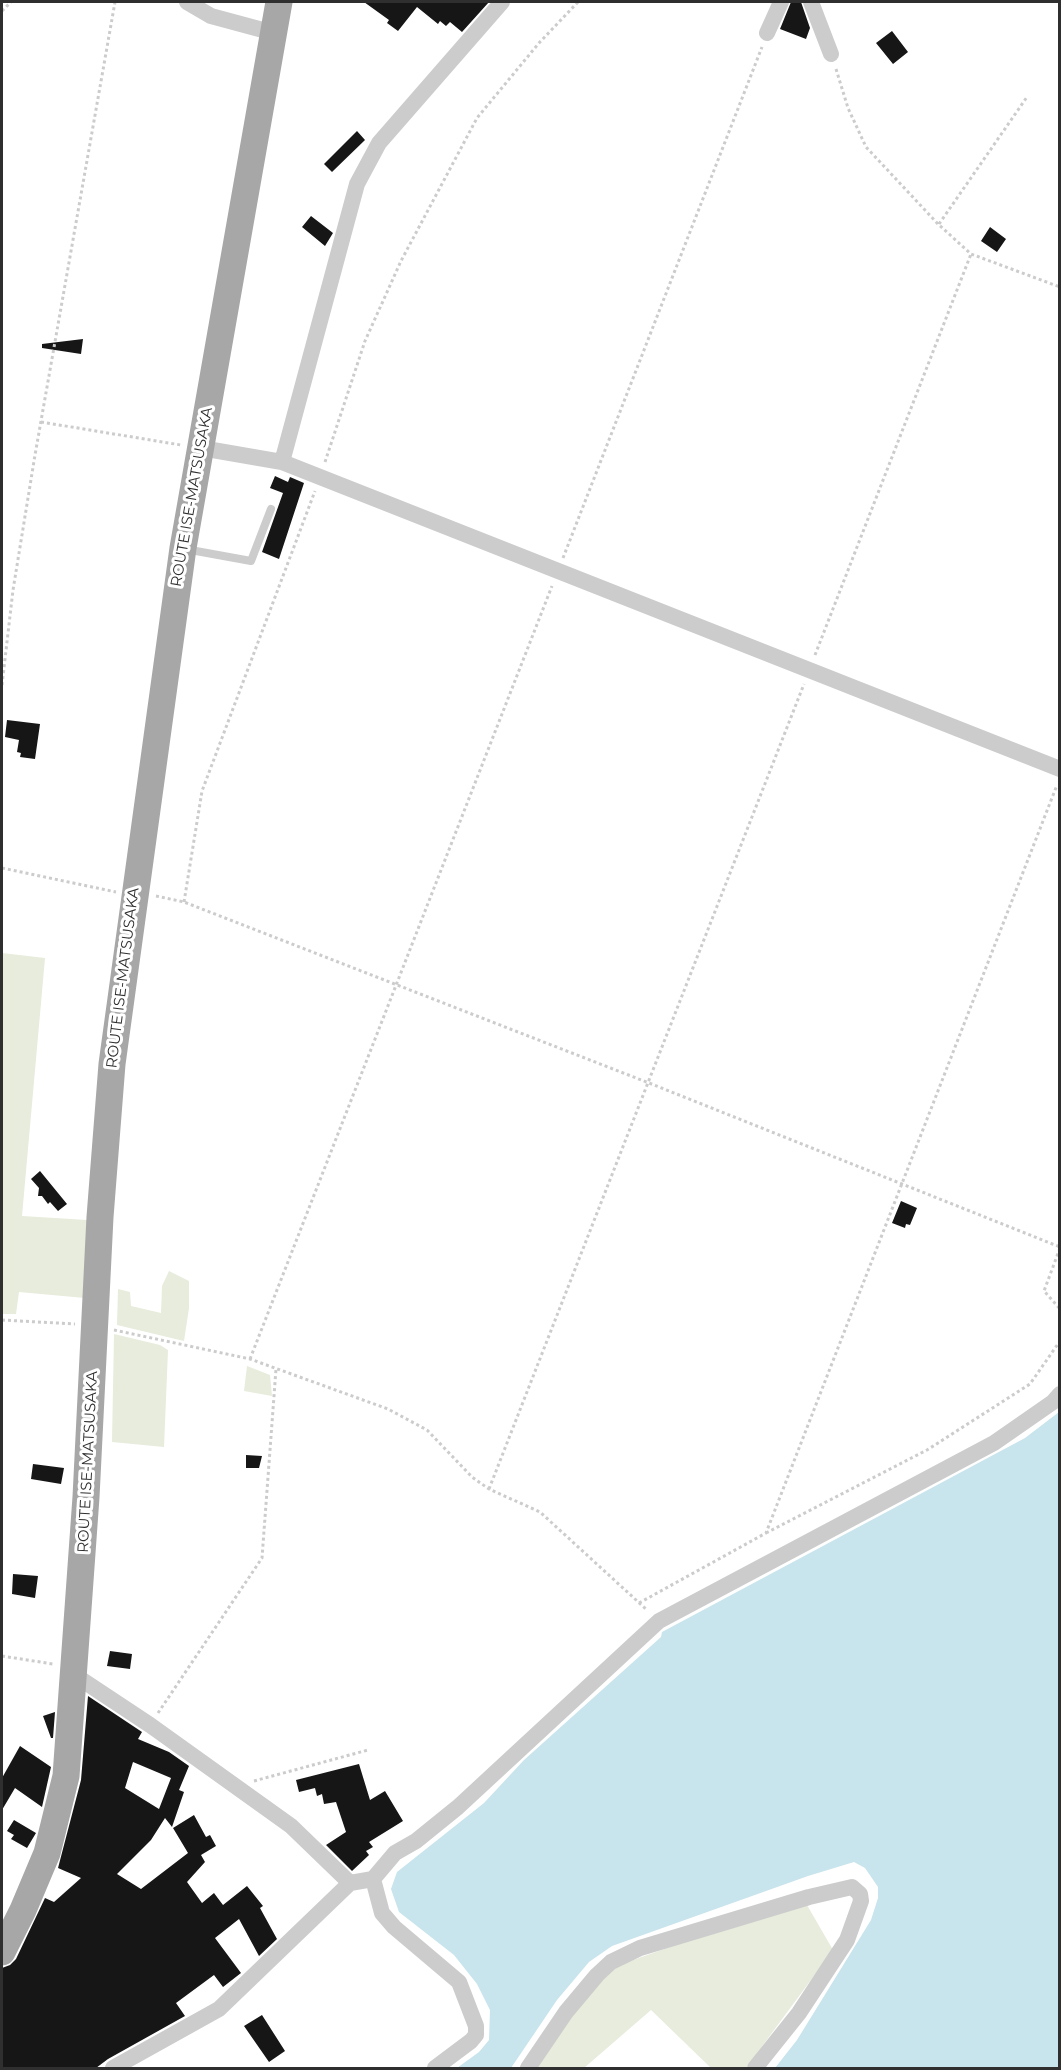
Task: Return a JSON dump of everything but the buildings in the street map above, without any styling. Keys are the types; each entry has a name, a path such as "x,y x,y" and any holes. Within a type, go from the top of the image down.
{"main road":[{"name":"ROUTE ISE-MATSUSAKA","path":"2,1952 23,1910 47,1852 58,1816 66,1776 112,1064 183,548 279,2"}],"street":[{"path":"187,2 211,16 274,33"},
{"path":"767,33 781,2"},
{"path":"811,2 831,54"},
{"path":"282,462 357,184 379,143 498,3"},
{"path":"201,448 282,462 1059,769"},
{"path":"113,2068 219,2009 350,1883 373,1879 395,1853 416,1841 458,1807 659,1622 994,1443 1053,1402 1059,1394"},
{"path":"73,1674 150,1725 291,1826 350,1883"},
{"path":"373,1879 382,1913 394,1927 459,1982 476,2026 476,2035 471,2041 435,2068"},
{"path":"528,2068 566,2012 611,1962 640,1948 808,1897 852,1887 860,1894 861,1901 847,1940 799,2013 756,2068"}],"lane":[{"path":"183,548 252,561 271,509"}],"path":[{"path":"2,11 11,2"},
{"path":"2,685 41,422 115,2"},
{"path":"183,902 202,790 320,477 369,330 401,261 477,118 539,43 578,2"},
{"path":"250,1359 767,33"},
{"path":"831,54 848,108 866,147 938,224 971,254 1059,287"},
{"path":"938,224 1027,98"},
{"path":"489,1490 650,1083 971,254"},
{"path":"41,422 201,448"},
{"path":"2,645 6,649"},
{"path":"766,1533 1059,778"},
{"path":"2,868 119,892 134,892 183,902 650,1083 1059,1248 1044,1291 1059,1309"},
{"path":"2,1320 96,1326 250,1359 388,1409 427,1430 472,1477 489,1490 540,1512 639,1603 766,1533 927,1450 1030,1384 1059,1341"},
{"path":"150,1725 261,1558 276,1369"},
{"path":"2,1656 58,1665 73,1674"},
{"path":"236,1788 246,1783 368,1750"}],"green space":[{"path":"2,953 45,958 22,1216 87,1220 85,1298 19,1292 16,1314 2,1314"},
{"path":"169,1271 189,1281 189,1308 184,1341 117,1325 118,1289 130,1292 131,1306 161,1313 162,1286"},
{"path":"114,1334 160,1345 168,1350 164,1447 112,1442"},
{"path":"247,1366 270,1375 272,1396 244,1391"},
{"path":"807,1905 833,1950 746,2068 711,2068 651,2010 584,2068 534,2068 589,1992 619,1965 721,1929"}],"water":[{"path":"1059,1412 1059,2068 775,2068 797,2040 871,1920 878,1898 878,1887 865,1868 854,1862 808,1876 612,1946 589,1962 557,2000 511,2068 457,2068 479,2052 489,2040 490,2010 477,1984 454,1955 399,1912 391,1889 397,1872 484,1803 524,1760 661,1637 662,1632 1025,1438"}]}
